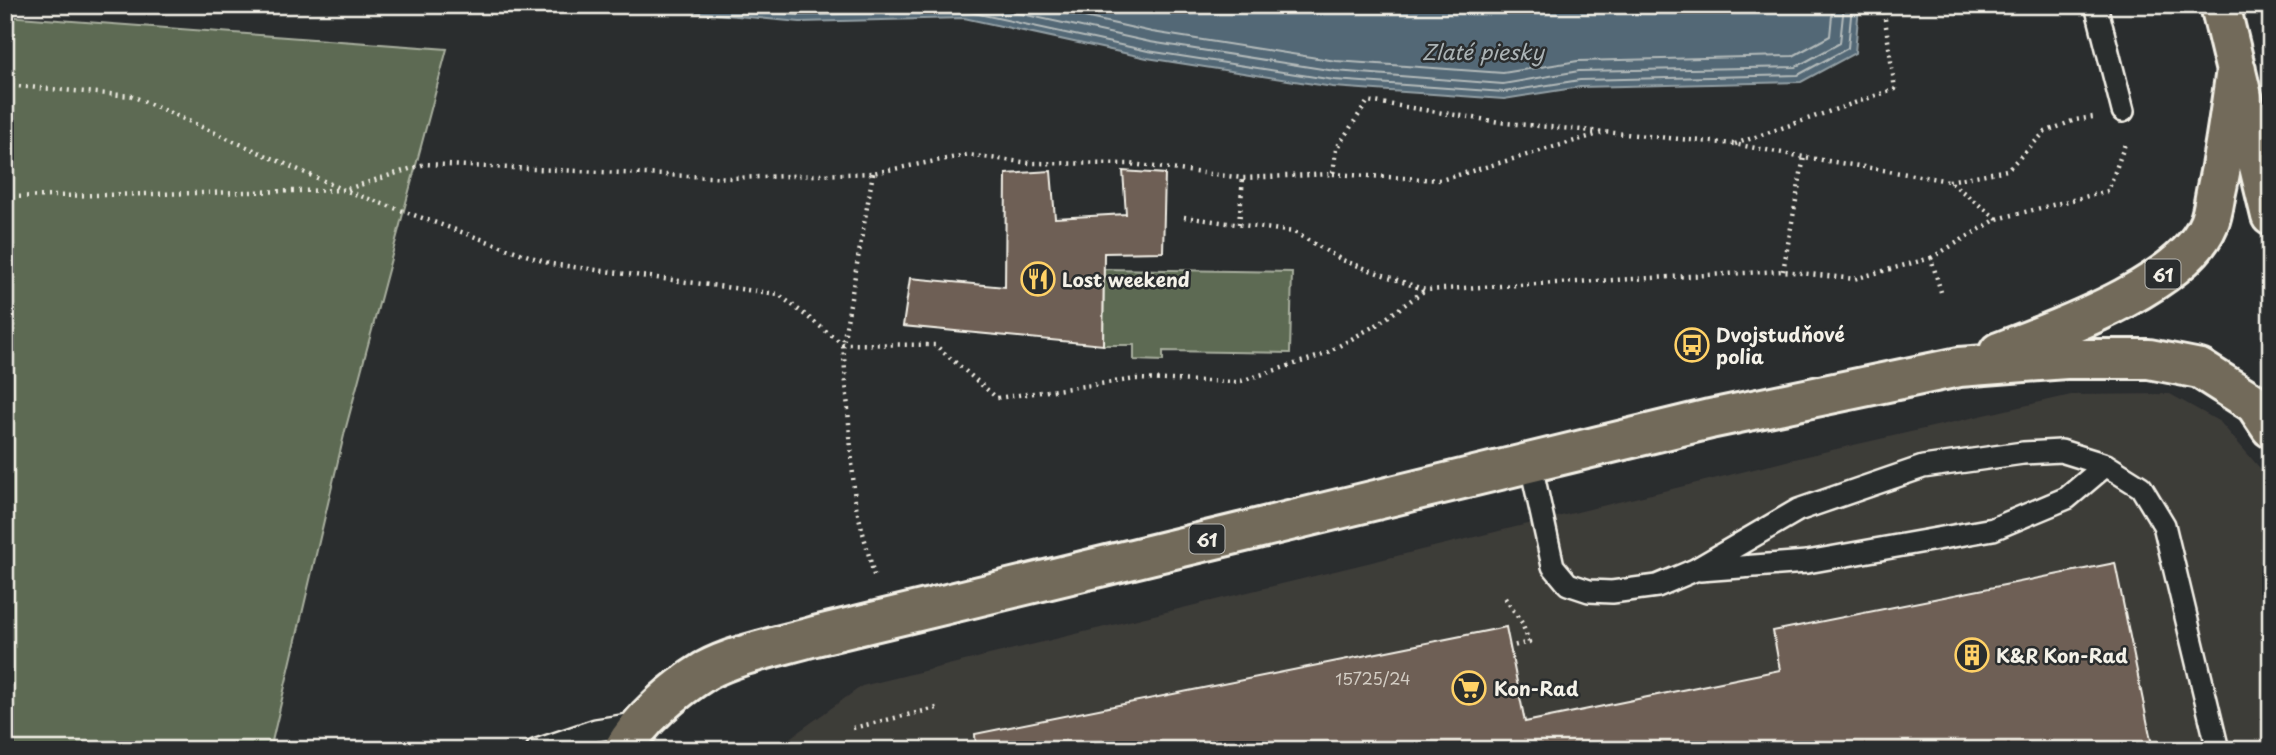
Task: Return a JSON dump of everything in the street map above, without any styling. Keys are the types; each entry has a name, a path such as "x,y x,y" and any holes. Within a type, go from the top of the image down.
{"main road":[{"name":"61","path":"2220,5 2271,216"},
{"name":"61","path":"1959,367 2079,322 2159,278 2196,245 2209,223 2236,70"},
{"name":"61","path":"632,737 663,703 705,671 731,660 885,618 1710,418 1959,367 2066,359 2149,359 2200,369 2255,404 2271,428"}],"lane":[{"path":"2096,5 2123,111"},
{"path":"1530,461 1553,566 1568,584 1589,591 1623,591 1657,586 1695,570 1798,510 1923,467 2023,453 2061,451 2106,465 2141,487 2164,525 2218,750"},
{"path":"1695,570 1807,562 1993,528 2067,498 2106,465"},
{"path":"537,750 596,730 632,737"}],"path":[{"path":"1734,144 1895,89 1883,5"},
{"path":"5,85 132,96 344,190 551,264 778,294 843,344 935,345 997,398 1136,379 1238,382 1323,355 1378,324 1425,290"},
{"path":"1184,216 1294,232 1342,260 1425,290 1783,271 1854,279 1931,257 1997,219 2108,191 2129,132 2123,111 2075,120 2045,132 2007,170 1950,181 1734,144 1506,123 1368,101 1336,149 1333,174"},
{"path":"5,197 344,190 425,164 732,178 873,173 967,155 1030,163 1131,164 1243,178 1333,174 1441,180 1604,133"},
{"path":"1783,271 1804,157"},
{"path":"873,173 843,344 855,502 885,618"},
{"path":"1239,224 1243,178"},
{"path":"1950,181 1997,219"},
{"path":"1931,257 1941,292"},
{"path":"1505,598 1522,623 1529,642 1509,647"},
{"path":"853,728 941,707"}],"shaded area":[{"path":"2170,394 2220,422 2265,474 2271,501 2271,750 769,750 862,686 1832,450 2071,395"}],"green space":[{"path":"5,16 447,49 345,431 270,750 5,750"},
{"path":"1104,269 1292,272 1290,353 1163,351 1163,361 1134,360 1134,345 1103,345"}],"water":[{"name":"Zlaté piesky","path":"619,5 1859,5 1855,53 1801,82 1580,87 1504,99 1333,87 1147,58 964,18 800,22"}],"building":[{"path":"1051,171 1055,218 1126,214 1123,171 1165,174 1163,252 1104,253 1103,345 903,326 910,278 1005,287 1006,174"},
{"name":"K&R Kon-Rad","path":"2115,563 2153,750 976,750 975,734 1506,627 1525,722 1780,670 1773,631"}],"place":[{"name":"Lost weekend","path":"1038,279"},
{"name":"Dvojstudňové polia","path":"1692,345"},
{"name":"K&R Kon-Rad","path":"1972,655"},
{"name":"Kon-Rad","path":"1469,688"}]}
